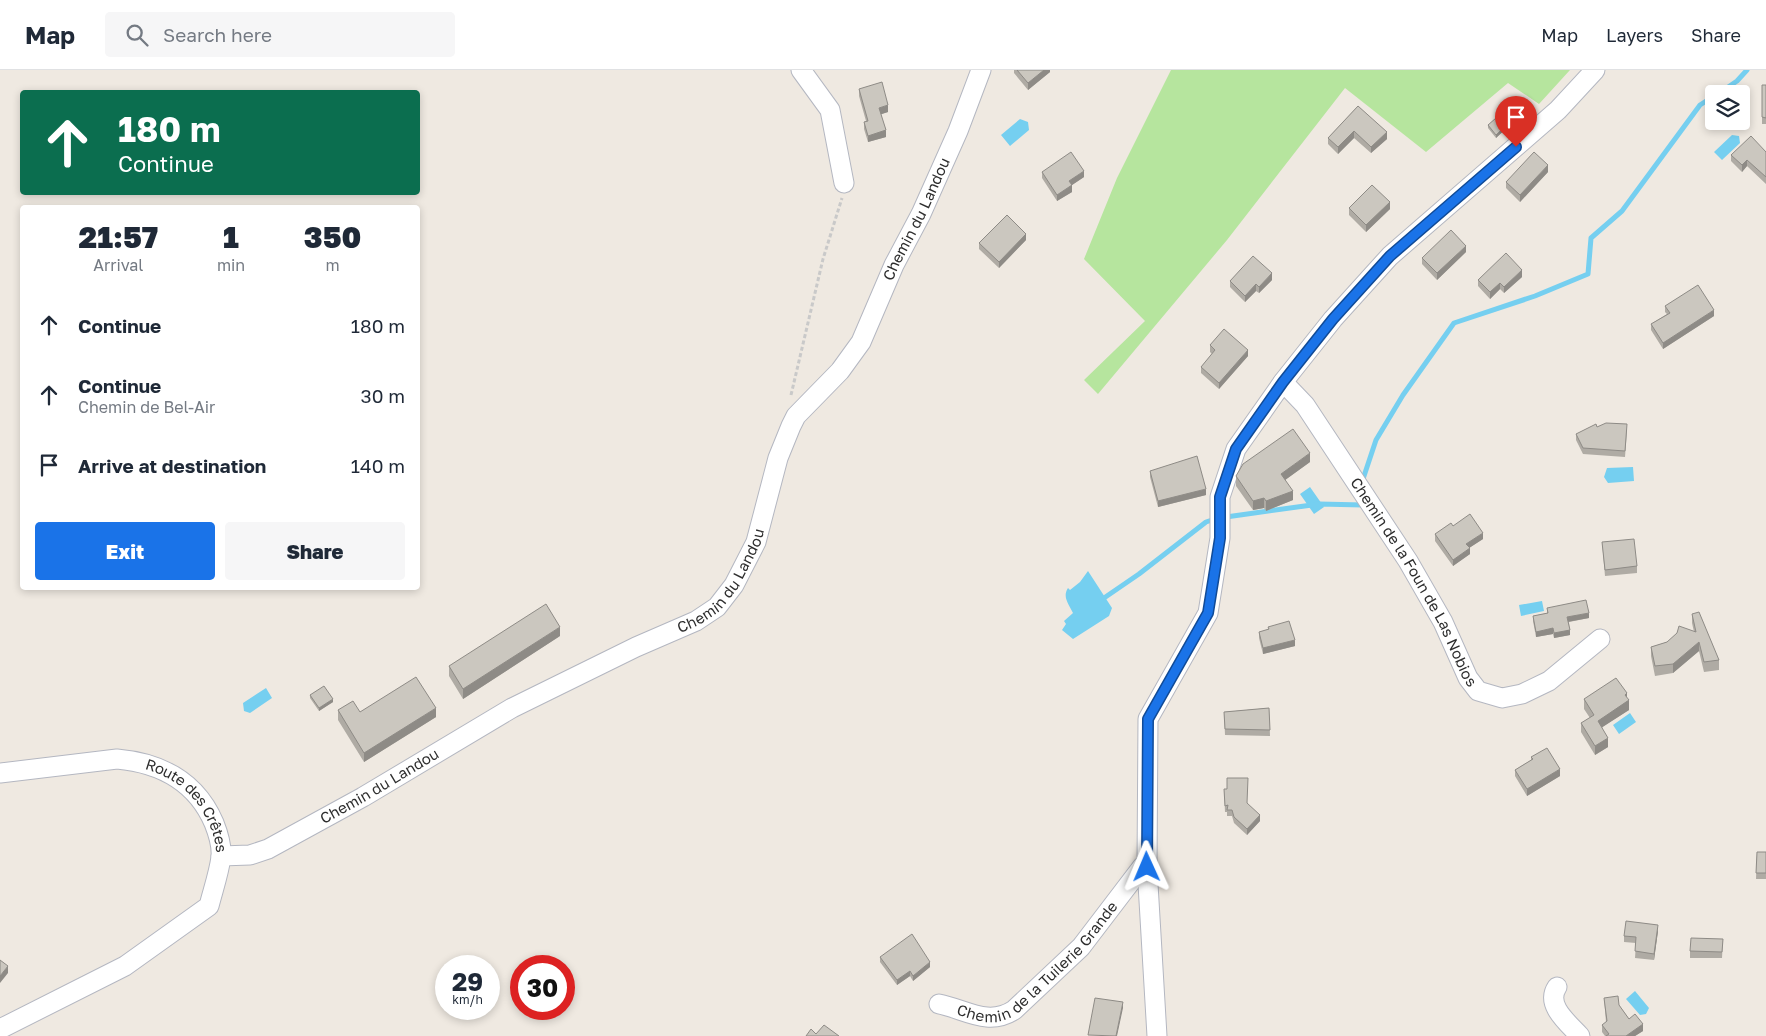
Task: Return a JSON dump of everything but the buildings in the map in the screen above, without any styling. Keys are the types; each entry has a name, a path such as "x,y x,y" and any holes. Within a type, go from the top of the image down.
{"street":[{"path":"801,70 830,110 844,183"},
{"name":"Chemin du Landou","path":"221,856 250,855 268,848 363,797 512,708 707,614 726,596 750,556 761,525 778,458 796,416 840,371 861,342 894,265 921,214 958,131 981,70"},
{"path":"1157,1036 1147,867 1148,719 1208,613 1220,538 1220,497 1236,449 1283,382 1333,319 1390,256 1558,110 1595,70"},
{"name":"Chemin de la Foun de Las Nobios","path":"1283,382 1305,405 1408,561 1437,610 1468,678 1478,691 1502,698 1522,694 1553,678 1600,638"},
{"name":"Route des Crêtes","path":"0,773 117,759 159,767 181,779 203,801 215,827 221,856 209,906 125,966 0,1029"},
{"name":"Chemin de la Tuilerie Grande","path":"939,1004 987,1018 1008,1014 1081,947 1142,867 1147,867"},
{"path":"1557,987 1553,992 1554,1005 1580,1036"}],"path":[{"path":"796,416 790,406 791,396 817,284 844,183"}],"green space":[{"path":"1171,70 1570,70 1539,104 1508,83 1426,152 1345,88 1227,240 1098,394 1084,380 1145,321 1084,259 1117,178"}],"water":[{"path":"1020,119 1028,122 1029,130 1010,146 1001,135"},
{"path":"1732,135 1739,136 1740,143 1722,160 1714,152"},
{"path":"1633,467 1634,481 1608,483 1604,477 1607,468"},
{"path":"1310,487 1324,507 1314,514 1300,494"},
{"path":"1088,571 1112,608 1109,616 1073,639 1062,630 1066,624 1064,621 1073,613 1067,600 1066,591 1080,582"},
{"path":"1542,601 1544,611 1521,616 1519,605"},
{"path":"266,688 272,698 250,713 244,711 243,703"},
{"path":"1630,713 1636,722 1619,734 1613,725"},
{"path":"1635,991 1649,1008 1646,1014 1640,1015 1626,999"}],"waterway":[{"path":"1731,85 1747,70"},
{"path":"1363,479 1376,440 1403,395 1454,323 1535,296 1588,274 1591,238 1622,211 1700,105 1705,102"},
{"path":"1226,517 1319,504 1363,505"},
{"path":"1104,598 1139,574 1206,522 1212,520"}],"route":[{"path":"1147,867 1148,719 1208,613 1220,538 1220,497 1236,449 1283,382 1333,319 1390,256 1516,147"}]}
